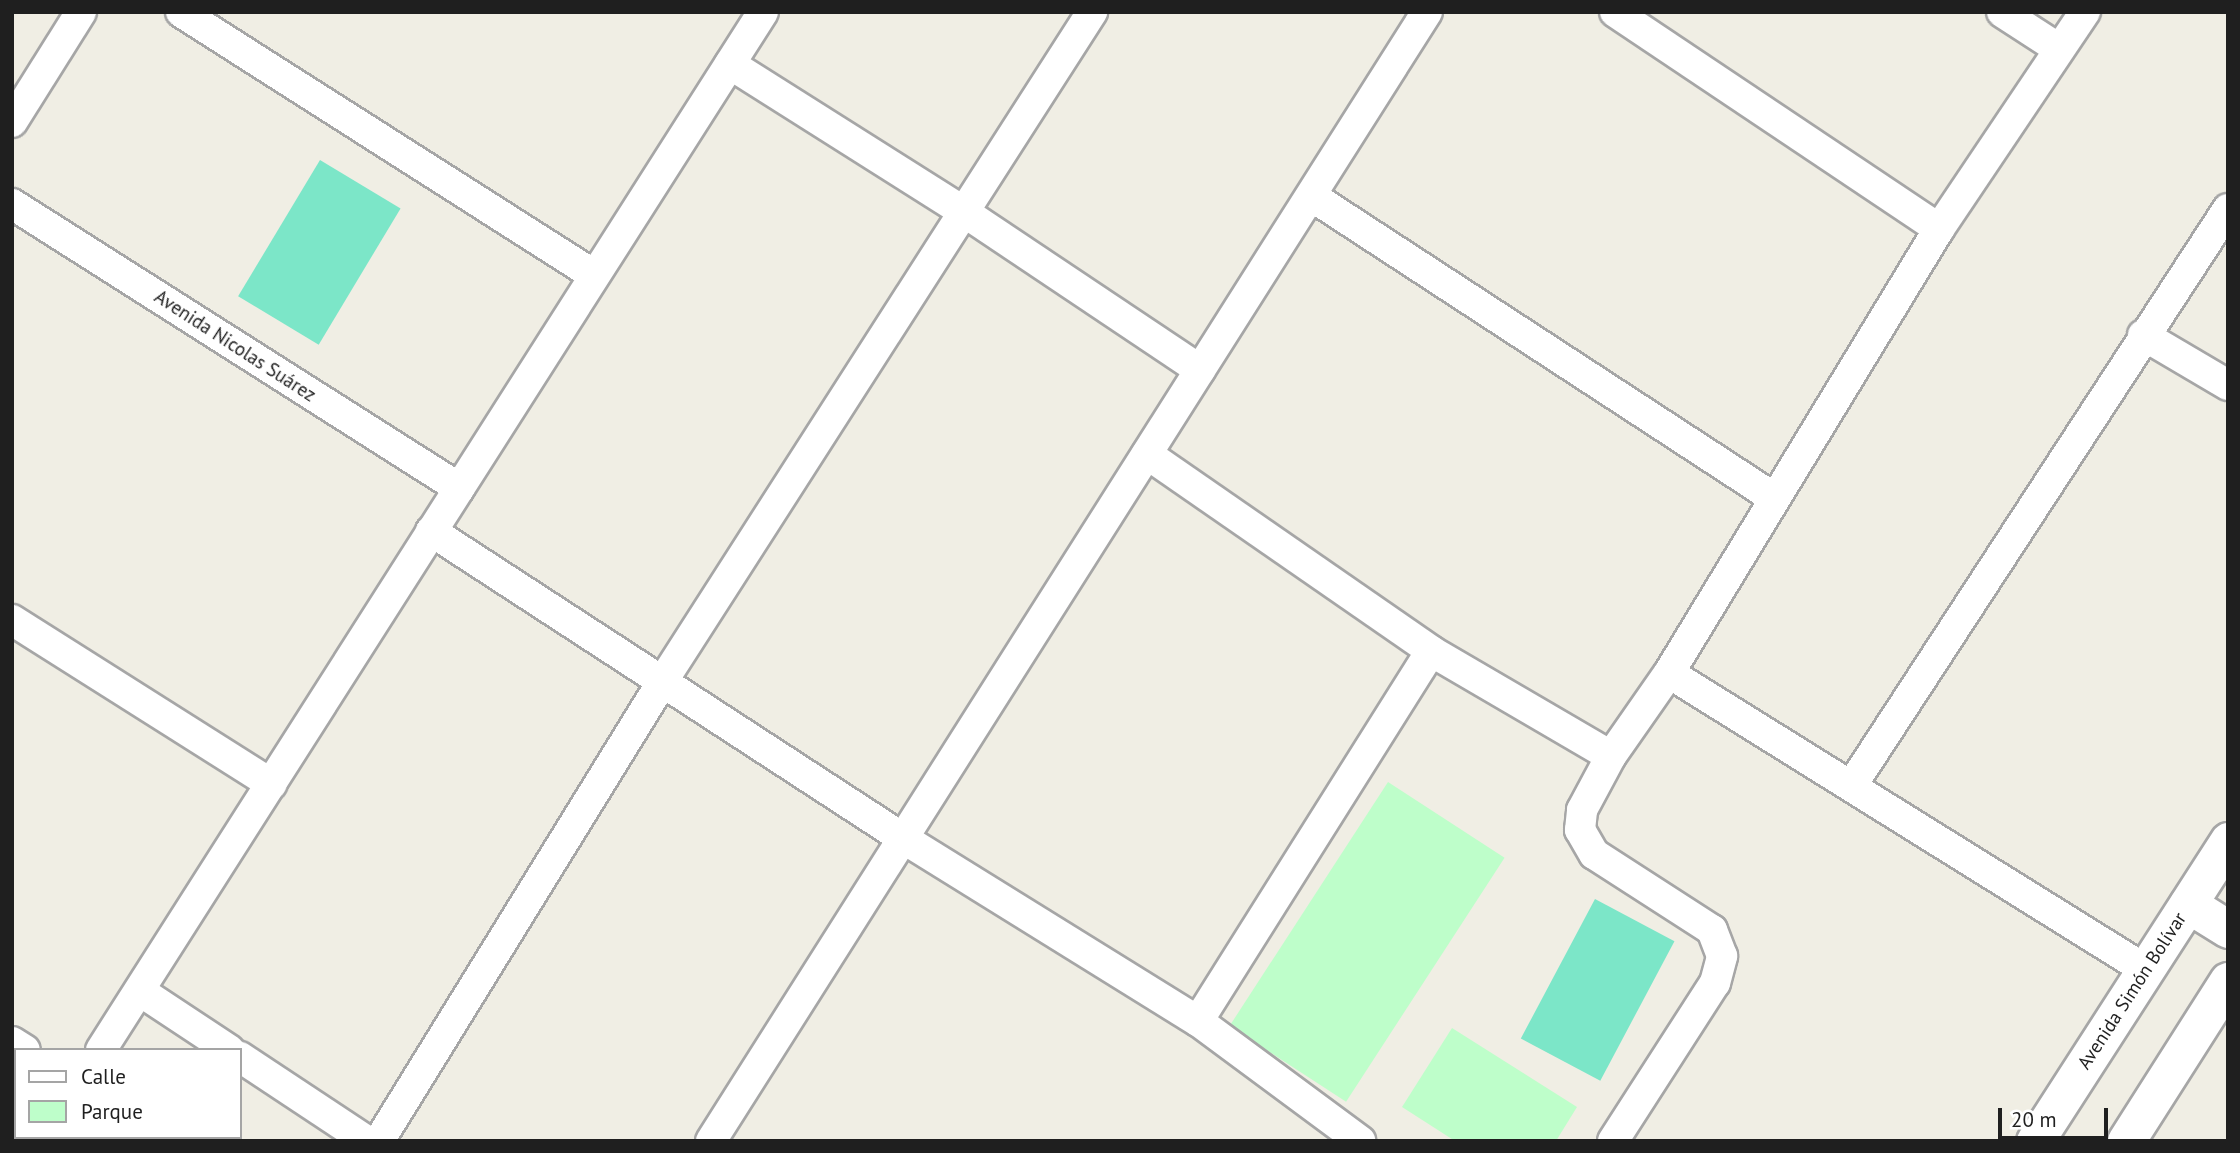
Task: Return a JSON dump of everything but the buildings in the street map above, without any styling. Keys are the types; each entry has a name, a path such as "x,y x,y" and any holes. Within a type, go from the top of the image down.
{"street":[{"path":"12,122 81,12"},
{"path":"181,12 594,275"},
{"path":"102,1048 763,12"},
{"path":"379,1141 664,679 1092,12"},
{"path":"711,1141 1200,370 1313,197 1427,12"},
{"path":"1615,12 1940,229"},
{"path":"2002,12 2059,49"},
{"path":"1613,1141 1715,983 1722,956 1712,930 1594,854 1585,844 1580,830 1582,810 1611,756 1669,673 1940,229 2085,12"},
{"path":"730,64 964,212 1200,370"},
{"path":"1313,197 1774,498"},
{"name":"Avenida Nicolas Suárez","path":"12,204 459,488"},
{"path":"1852,785 2143,335 2228,209"},
{"path":"2143,335 2228,385"},
{"path":"1147,454 1431,651 1611,756"},
{"path":"431,531 664,679 904,839 1198,1021 1360,1141"},
{"path":"12,620 271,784"},
{"path":"1198,1021 1431,651"},
{"path":"1669,673 2146,970"},
{"name":"Avenida Simón Bolívar","path":"2035,1141 2228,841"},
{"path":"2188,904 2228,929"},
{"path":"2126,1141 2228,981"},
{"path":"140,991 226,1048"},
{"path":"242,1058 367,1141"}],"green space":[{"path":"320,160 401,208 319,345 238,296"},
{"path":"1388,782 1505,858 1346,1102 1230,1026"},
{"path":"1595,899 1674,941 1600,1081 1521,1039"},
{"path":"1452,1028 1577,1107 1556,1141 1455,1141 1402,1107"}]}
